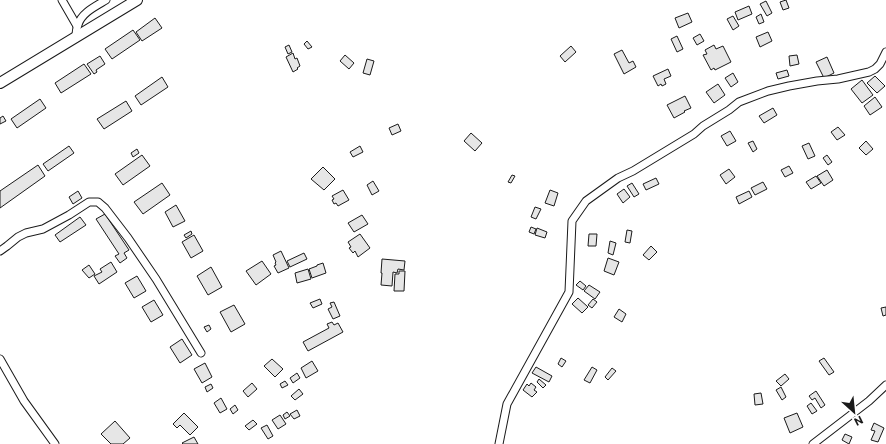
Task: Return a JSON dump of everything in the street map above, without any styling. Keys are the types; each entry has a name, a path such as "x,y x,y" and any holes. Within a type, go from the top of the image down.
{"main road":[{"path":"0,83 138,0"}],"street":[{"path":"62,0 77,26"},
{"path":"76,38 77,26 80,20 87,12 106,0"},
{"path":"499,444 507,404 569,292 572,221 586,201 618,178 633,171 694,134 703,126 739,102 768,91 789,86 838,79 869,72 880,64 886,52"},
{"path":"0,251 18,237 26,233 43,229 89,202 98,202 105,208 128,238 156,279 201,353"},
{"path":"0,359 24,401 55,444"},
{"path":"813,444 869,401 886,385"}],"building":[{"path":"786,0 789,8 783,10 780,2"},
{"path":"766,1 772,13 767,16 760,4"},
{"path":"749,6 752,14 738,20 735,12"},
{"path":"688,13 692,22 679,28 675,18"},
{"path":"761,14 764,22 759,24 756,17"},
{"path":"733,16 739,26 733,30 727,19"},
{"path":"155,18 162,28 142,41 136,32"},
{"path":"133,30 140,40 112,59 105,49"},
{"path":"768,32 772,41 760,47 756,37"},
{"path":"700,34 704,41 697,45 693,38"},
{"path":"677,36 683,49 677,52 671,39"},
{"path":"307,41 312,47 308,49 304,44"},
{"path":"289,45 292,52 288,54 285,47"},
{"path":"714,45 716,49 723,46 731,62 715,70 714,68 711,70 703,55 707,54 705,50"},
{"path":"571,46 576,52 565,62 560,56"},
{"path":"622,50 629,63 633,61 636,67 624,74 614,54"},
{"path":"293,53 300,66 293,72 286,57"},
{"path":"345,55 354,63 349,69 340,61"},
{"path":"797,55 799,64 790,66 789,56"},
{"path":"100,56 105,64 96,70 97,72 94,74 87,64"},
{"path":"827,57 834,73 824,78 816,62"},
{"path":"367,59 374,61 370,75 363,73"},
{"path":"84,64 91,74 61,93 55,83"},
{"path":"668,69 671,76 664,79 666,84 662,86 661,84 658,86 653,76"},
{"path":"787,70 789,76 778,79 776,73"},
{"path":"733,73 738,82 731,87 725,78"},
{"path":"875,76 885,86 877,93 867,83"},
{"path":"162,77 168,87 141,105 135,96"},
{"path":"862,80 873,95 862,103 851,89"},
{"path":"718,84 725,95 714,103 706,92"},
{"path":"685,96 691,108 674,118 667,105"},
{"path":"875,97 882,107 870,115 864,106"},
{"path":"40,99 46,108 17,128 11,119"},
{"path":"126,101 132,111 104,129 97,119"},
{"path":"773,108 777,115 764,123 759,116"},
{"path":"3,116 6,121 0,124 0,118"},
{"path":"398,124 401,131 392,135 389,128"},
{"path":"838,127 845,135 837,140 831,132"},
{"path":"730,131 736,141 727,146 721,136"},
{"path":"471,133 482,143 475,151 464,141"},
{"path":"753,141 757,149 753,152 748,143"},
{"path":"866,141 873,149 866,155 859,148"},
{"path":"809,143 815,156 808,159 802,146"},
{"path":"69,146 74,153 48,171 43,164"},
{"path":"360,146 363,152 353,157 350,152"},
{"path":"137,149 139,153 133,157 131,153"},
{"path":"142,155 150,166 123,185 115,174"},
{"path":"827,155 832,162 828,165 823,158"},
{"path":"38,165 45,176 0,208 0,191"},
{"path":"789,166 793,173 785,177 781,170"},
{"path":"323,167 335,179 324,190 311,179"},
{"path":"729,169 735,177 726,184 720,175"},
{"path":"827,170 833,180 824,186 817,176"},
{"path":"512,175 515,176 511,183 508,182"},
{"path":"816,176 821,183 811,189 806,182"},
{"path":"656,178 659,184 646,190 643,184"},
{"path":"373,181 379,191 372,195 367,185"},
{"path":"763,182 767,189 755,195 751,188"},
{"path":"162,183 170,195 143,214 134,202"},
{"path":"632,183 639,194 634,197 627,186"},
{"path":"624,189 630,197 623,203 617,194"},
{"path":"343,190 349,200 338,206 336,203 334,204 332,200 334,199 332,196"},
{"path":"550,190 558,193 554,206 545,203"},
{"path":"78,191 82,198 73,204 69,197"},
{"path":"749,191 752,197 739,204 736,197"},
{"path":"176,205 185,221 173,227 165,212"},
{"path":"535,207 541,209 536,219 531,217"},
{"path":"105,214 129,250 124,253 127,258 120,263 115,256 119,254 96,219"},
{"path":"362,215 368,224 354,232 348,223"},
{"path":"80,217 86,225 60,242 55,235"},
{"path":"531,227 536,229 534,234 529,232"},
{"path":"537,228 547,232 545,238 535,235"},
{"path":"627,230 632,231 630,243 625,242"},
{"path":"191,231 192,234 186,238 184,235"},
{"path":"360,234 370,248 358,257 355,251 353,253 349,248 351,247 348,242"},
{"path":"589,234 597,234 596,246 588,246"},
{"path":"194,235 203,251 191,258 182,242"},
{"path":"610,241 616,243 613,255 608,253"},
{"path":"651,246 657,252 649,260 643,255"},
{"path":"281,251 289,268 278,273 274,266 276,265 276,262 273,255"},
{"path":"304,253 307,259 290,267 287,261"},
{"path":"608,258 619,262 614,275 604,271"},
{"path":"382,259 405,261 404,270 398,269 397,273 393,272 392,286 381,285"},
{"path":"262,261 271,274 256,285 246,271"},
{"path":"111,262 117,272 99,284 94,276 102,272 100,269"},
{"path":"323,263 326,273 312,278 309,269"},
{"path":"89,265 95,274 89,278 82,270"},
{"path":"211,267 222,287 208,295 197,276"},
{"path":"308,269 311,279 297,283 295,273"},
{"path":"399,271 405,271 404,291 394,291 395,274 399,274"},
{"path":"137,276 146,291 134,298 125,283"},
{"path":"580,281 586,286 583,290 576,285"},
{"path":"589,285 600,292 595,299 584,291"},
{"path":"578,298 588,307 582,313 572,304"},
{"path":"320,299 322,304 313,308 310,303"},
{"path":"593,299 597,302 592,308 588,305"},
{"path":"154,300 163,315 151,322 142,307"},
{"path":"334,302 340,316 333,319 328,309 332,307 330,303"},
{"path":"234,305 245,324 231,332 220,312"},
{"path":"886,307 886,315 883,316 881,308"},
{"path":"619,309 626,314 622,322 614,317"},
{"path":"332,322 334,325 338,323 343,332 308,351 303,342 329,328 327,324"},
{"path":"209,325 211,329 207,332 204,327"},
{"path":"182,339 192,355 180,363 170,347"},
{"path":"561,358 566,361 562,367 558,364"},
{"path":"824,358 834,372 829,375 819,361"},
{"path":"272,359 283,369 275,377 264,366"},
{"path":"312,361 318,371 306,378 301,368"},
{"path":"205,363 212,377 202,383 194,369"},
{"path":"536,367 552,376 549,382 532,373"},
{"path":"592,367 597,370 590,383 584,380"},
{"path":"612,368 616,371 608,380 605,377"},
{"path":"297,373 300,378 293,383 290,378"},
{"path":"785,374 789,379 781,386 776,381"},
{"path":"539,379 546,385 543,388 537,382"},
{"path":"285,381 288,385 282,388 280,384"},
{"path":"252,383 257,389 248,397 243,391"},
{"path":"531,383 536,387 534,390 537,392 532,397 523,390 527,384 529,386"},
{"path":"211,384 213,388 207,392 205,387"},
{"path":"781,387 786,397 782,400 776,390"},
{"path":"299,389 303,394 295,400 291,396"},
{"path":"816,391 825,405 821,408 815,398 812,400 809,396"},
{"path":"761,393 763,404 755,405 754,394"},
{"path":"221,398 227,409 220,413 214,403"},
{"path":"811,403 817,411 812,414 807,406"},
{"path":"235,405 238,410 233,414 230,409"},
{"path":"297,410 300,416 294,419 290,414"},
{"path":"287,412 290,416 285,419 283,415"},
{"path":"184,413 198,427 190,435 180,425 177,428 173,424"},
{"path":"797,413 803,427 790,433 784,418"},
{"path":"280,415 286,424 278,429 272,420"},
{"path":"253,420 257,424 249,430 245,426"},
{"path":"115,421 130,438 123,444 111,444 101,434"},
{"path":"874,423 884,428 878,442 871,440 875,431 871,430"},
{"path":"267,425 273,436 268,439 261,428"},
{"path":"845,434 852,437 849,444 842,440"},
{"path":"194,437 198,444 182,443"}]}
